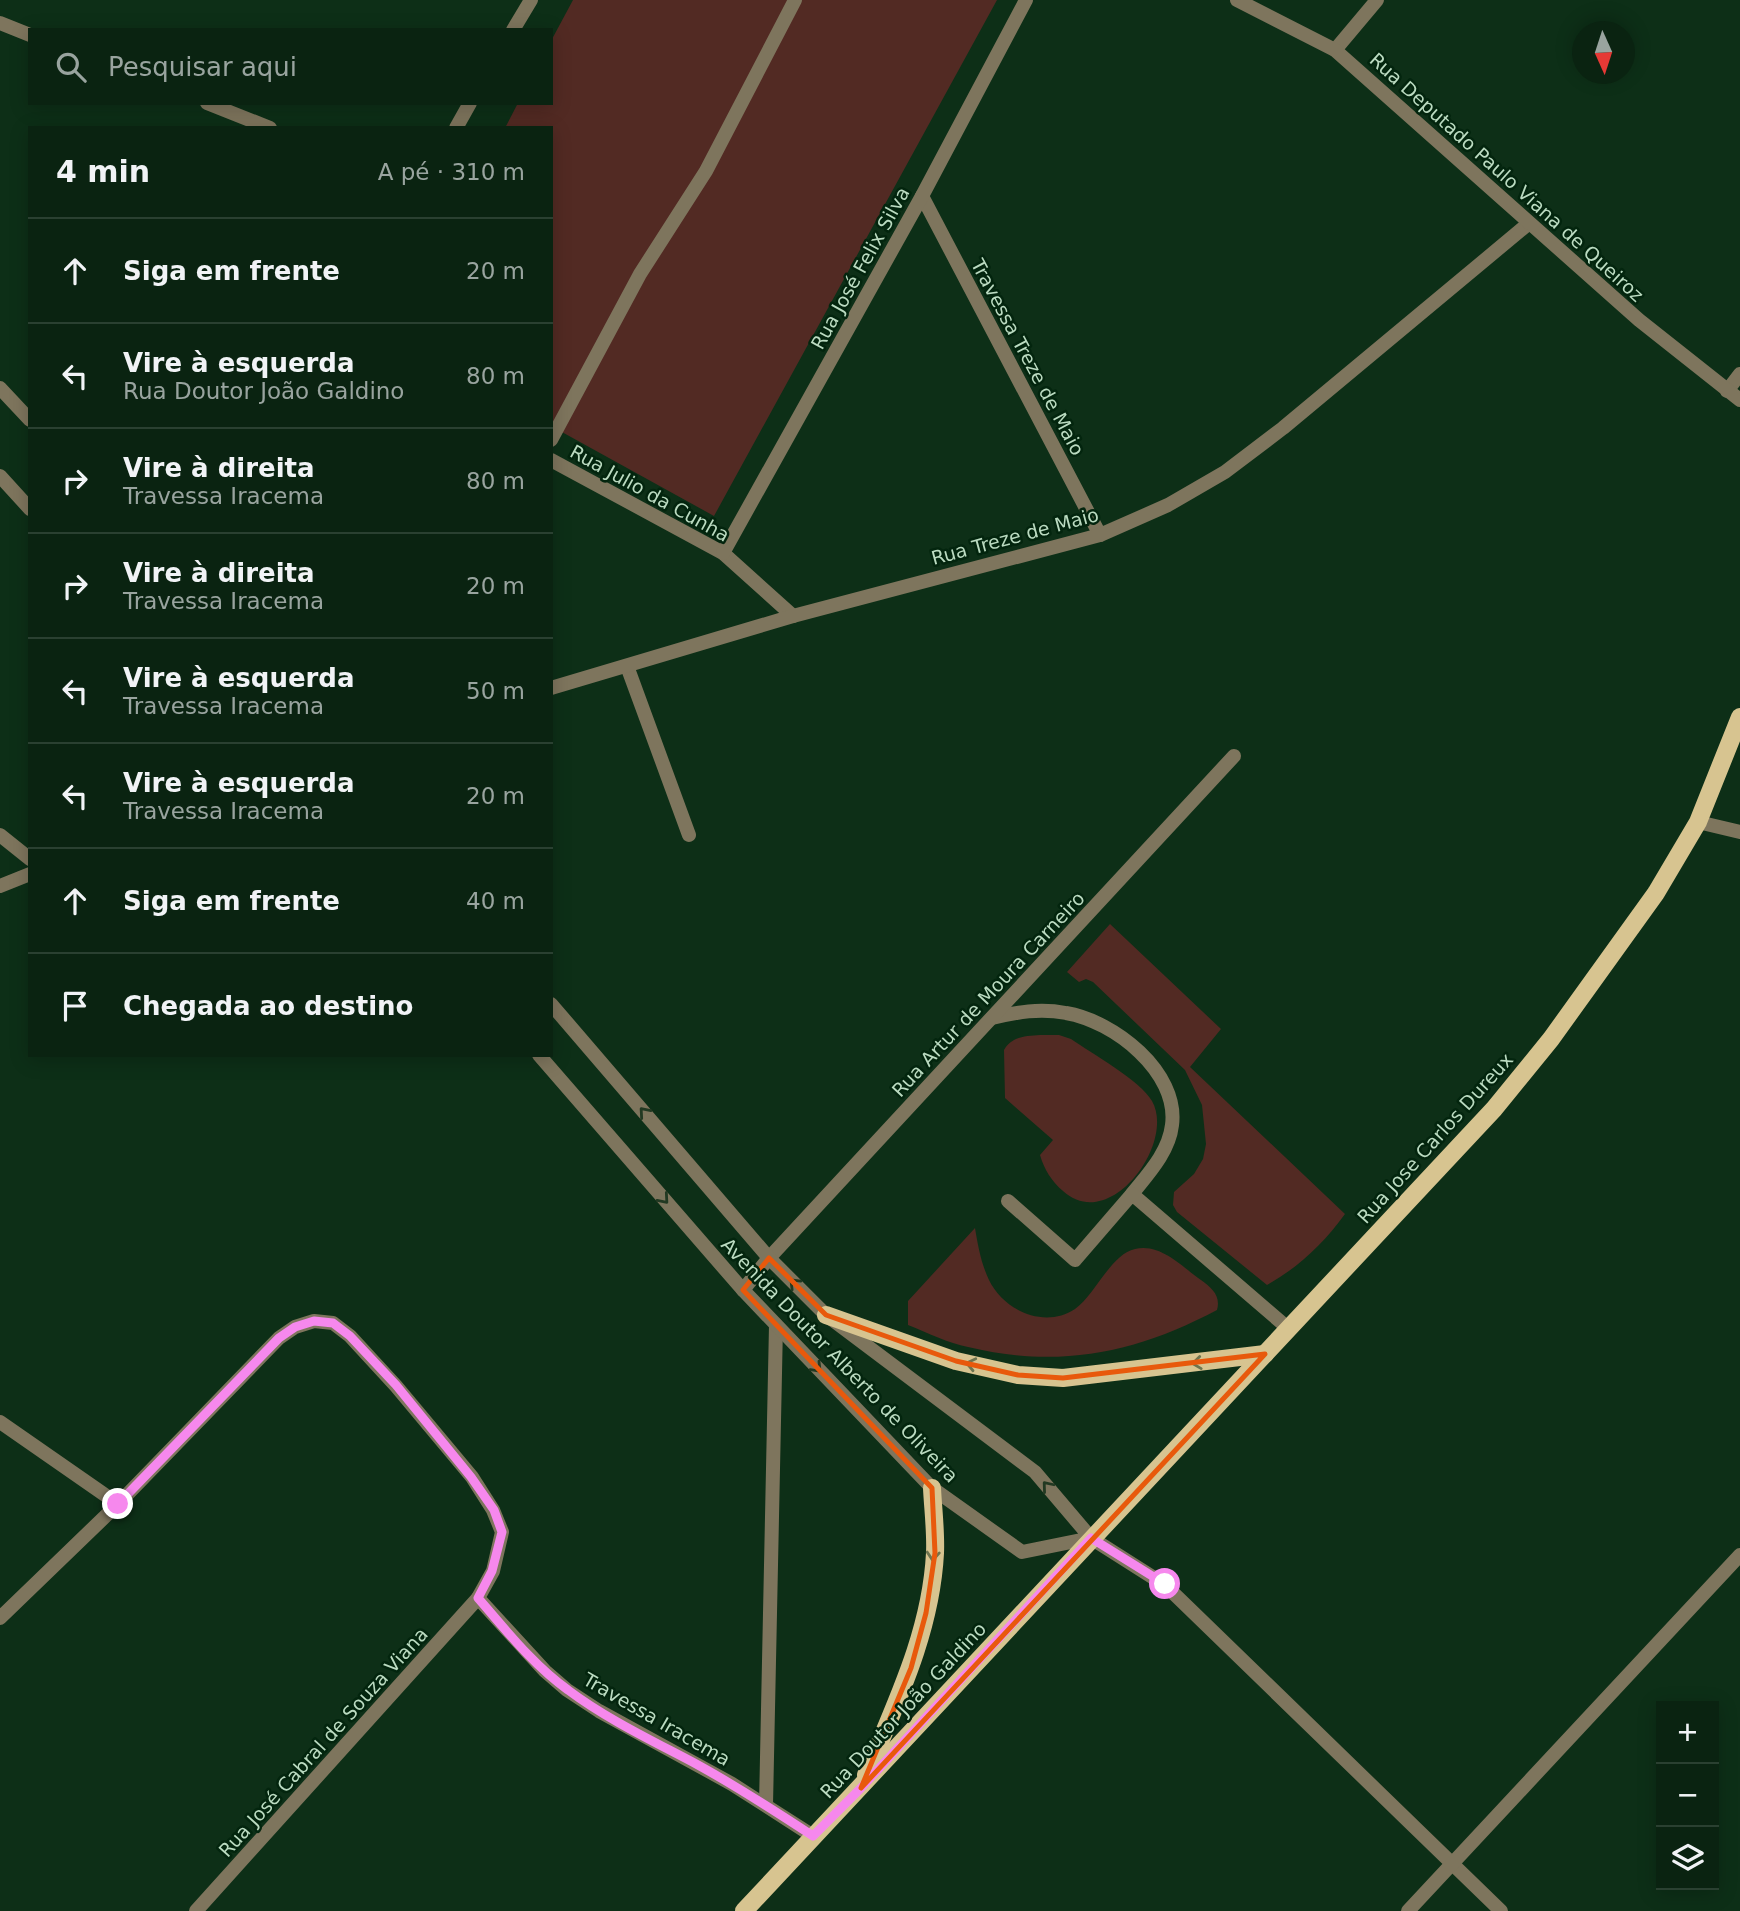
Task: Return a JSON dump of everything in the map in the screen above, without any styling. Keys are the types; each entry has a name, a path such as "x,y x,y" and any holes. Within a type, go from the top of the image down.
{"main road":[{"name":"Rua Jose Carlos Dureux","path":"1091,1538 1494,1109 1551,1039 1656,893 1698,822 1740,717"},
{"path":"826,1314 956,1361 1018,1375 1063,1378 1265,1354"},
{"path":"861,1788 911,1668 926,1613 935,1553 932,1488"},
{"name":"Rua Doutor João Galdino","path":"744,1911 1091,1538"}],"street":[{"path":"514,28 531,0"},
{"path":"553,436 640,274 692,195 712,159 795,0"},
{"name":"Rua José Felix Silva","path":"723,553 922,196 1026,0"},
{"name":"Rua Deputado Paulo Viana de Queiroz","path":"1237,0 1335,50 1639,320 1740,400"},
{"path":"1335,50 1377,0"},
{"path":"0,23 28,34"},
{"path":"212,105 265,126"},
{"path":"457,126 469,105"},
{"name":"Travessa Treze de Maio","path":"922,196 1100,536"},
{"name":"Rua Treze de Maio","path":"553,687 793,616 1100,536 1168,505 1225,472 1355,370 1528,224"},
{"path":"1727,391 1740,374"},
{"path":"0,388 28,418"},
{"name":"Rua Julio da Cunha","path":"553,461 723,553 793,616"},
{"path":"0,476 28,507"},
{"path":"627,666 689,835"},
{"name":"Rua Artur de Moura Carneiro","path":"743,1290 769,1258 1234,756"},
{"path":"1698,822 1740,832"},
{"path":"0,835 28,857"},
{"path":"0,886 28,875"},
{"name":"Avenida Doutor Alberto de Oliveira","path":"541,1057 743,1290 932,1488 1022,1552 1091,1538 1035,1472 826,1314 769,1258 553,1006"},
{"path":"992,1018 1033,1010 1069,1013 1101,1024 1126,1040 1147,1060 1163,1083 1171,1104 1172,1125 1166,1147 1156,1164 1075,1260 1007,1202"},
{"path":"1132,1194 1289,1329"},
{"path":"0,1619 118,1504 279,1338 295,1327 314,1321 333,1323 359,1346 396,1385 471,1477 494,1510 502,1532 492,1571 478,1598"},
{"path":"766,1805 776,1325"},
{"path":"0,1422 118,1504"},
{"path":"1091,1538 1165,1584 1501,1911"},
{"path":"1408,1911 1740,1555"},
{"name":"Travessa Iracema","path":"478,1598 545,1671 567,1690 599,1711 732,1784 813,1836"},
{"name":"Rua José Cabral de Souza Viana","path":"196,1911 478,1598"}],"highlighted area":[{"path":"769,1258 826,1315 956,1361 1018,1375 1063,1378 1265,1354 1091,1538 861,1788 911,1668 926,1613 935,1553 932,1488 743,1290"}],"shaded area":[{"path":"573,0 997,0 714,516 553,427 553,126 506,126 517,105 553,105 553,37"},
{"path":"1110,924 1221,1029 1190,1067 1345,1214 1310,1254 1267,1285 1177,1212 1173,1205 1174,1192 1194,1174 1203,1159 1206,1144 1202,1105 1185,1070 1093,982 1086,979 1079,982 1067,972"},
{"path":"1059,1035 1071,1039 1127,1076 1152,1101 1157,1119 1155,1139 1147,1159 1134,1178 1118,1192 1100,1201 1081,1201 1055,1184 1040,1155 1053,1140 1005,1098 1004,1050 1015,1039"},
{"path":"975,1228 989,1280 1005,1300 1026,1314 1051,1317 1075,1309 1126,1252 1145,1248 1171,1257 1209,1286 1217,1296 1217,1310 1157,1337 1096,1353 1065,1356 1034,1357 968,1347 908,1325 908,1301"}],"route":[{"path":"118,1504 279,1338 295,1327 314,1321 333,1323 350,1336 396,1385 471,1477 494,1510 502,1532 492,1571 478,1598 523,1649 567,1690 599,1711 732,1784 813,1836 861,1788 1091,1538 1165,1584"}]}
